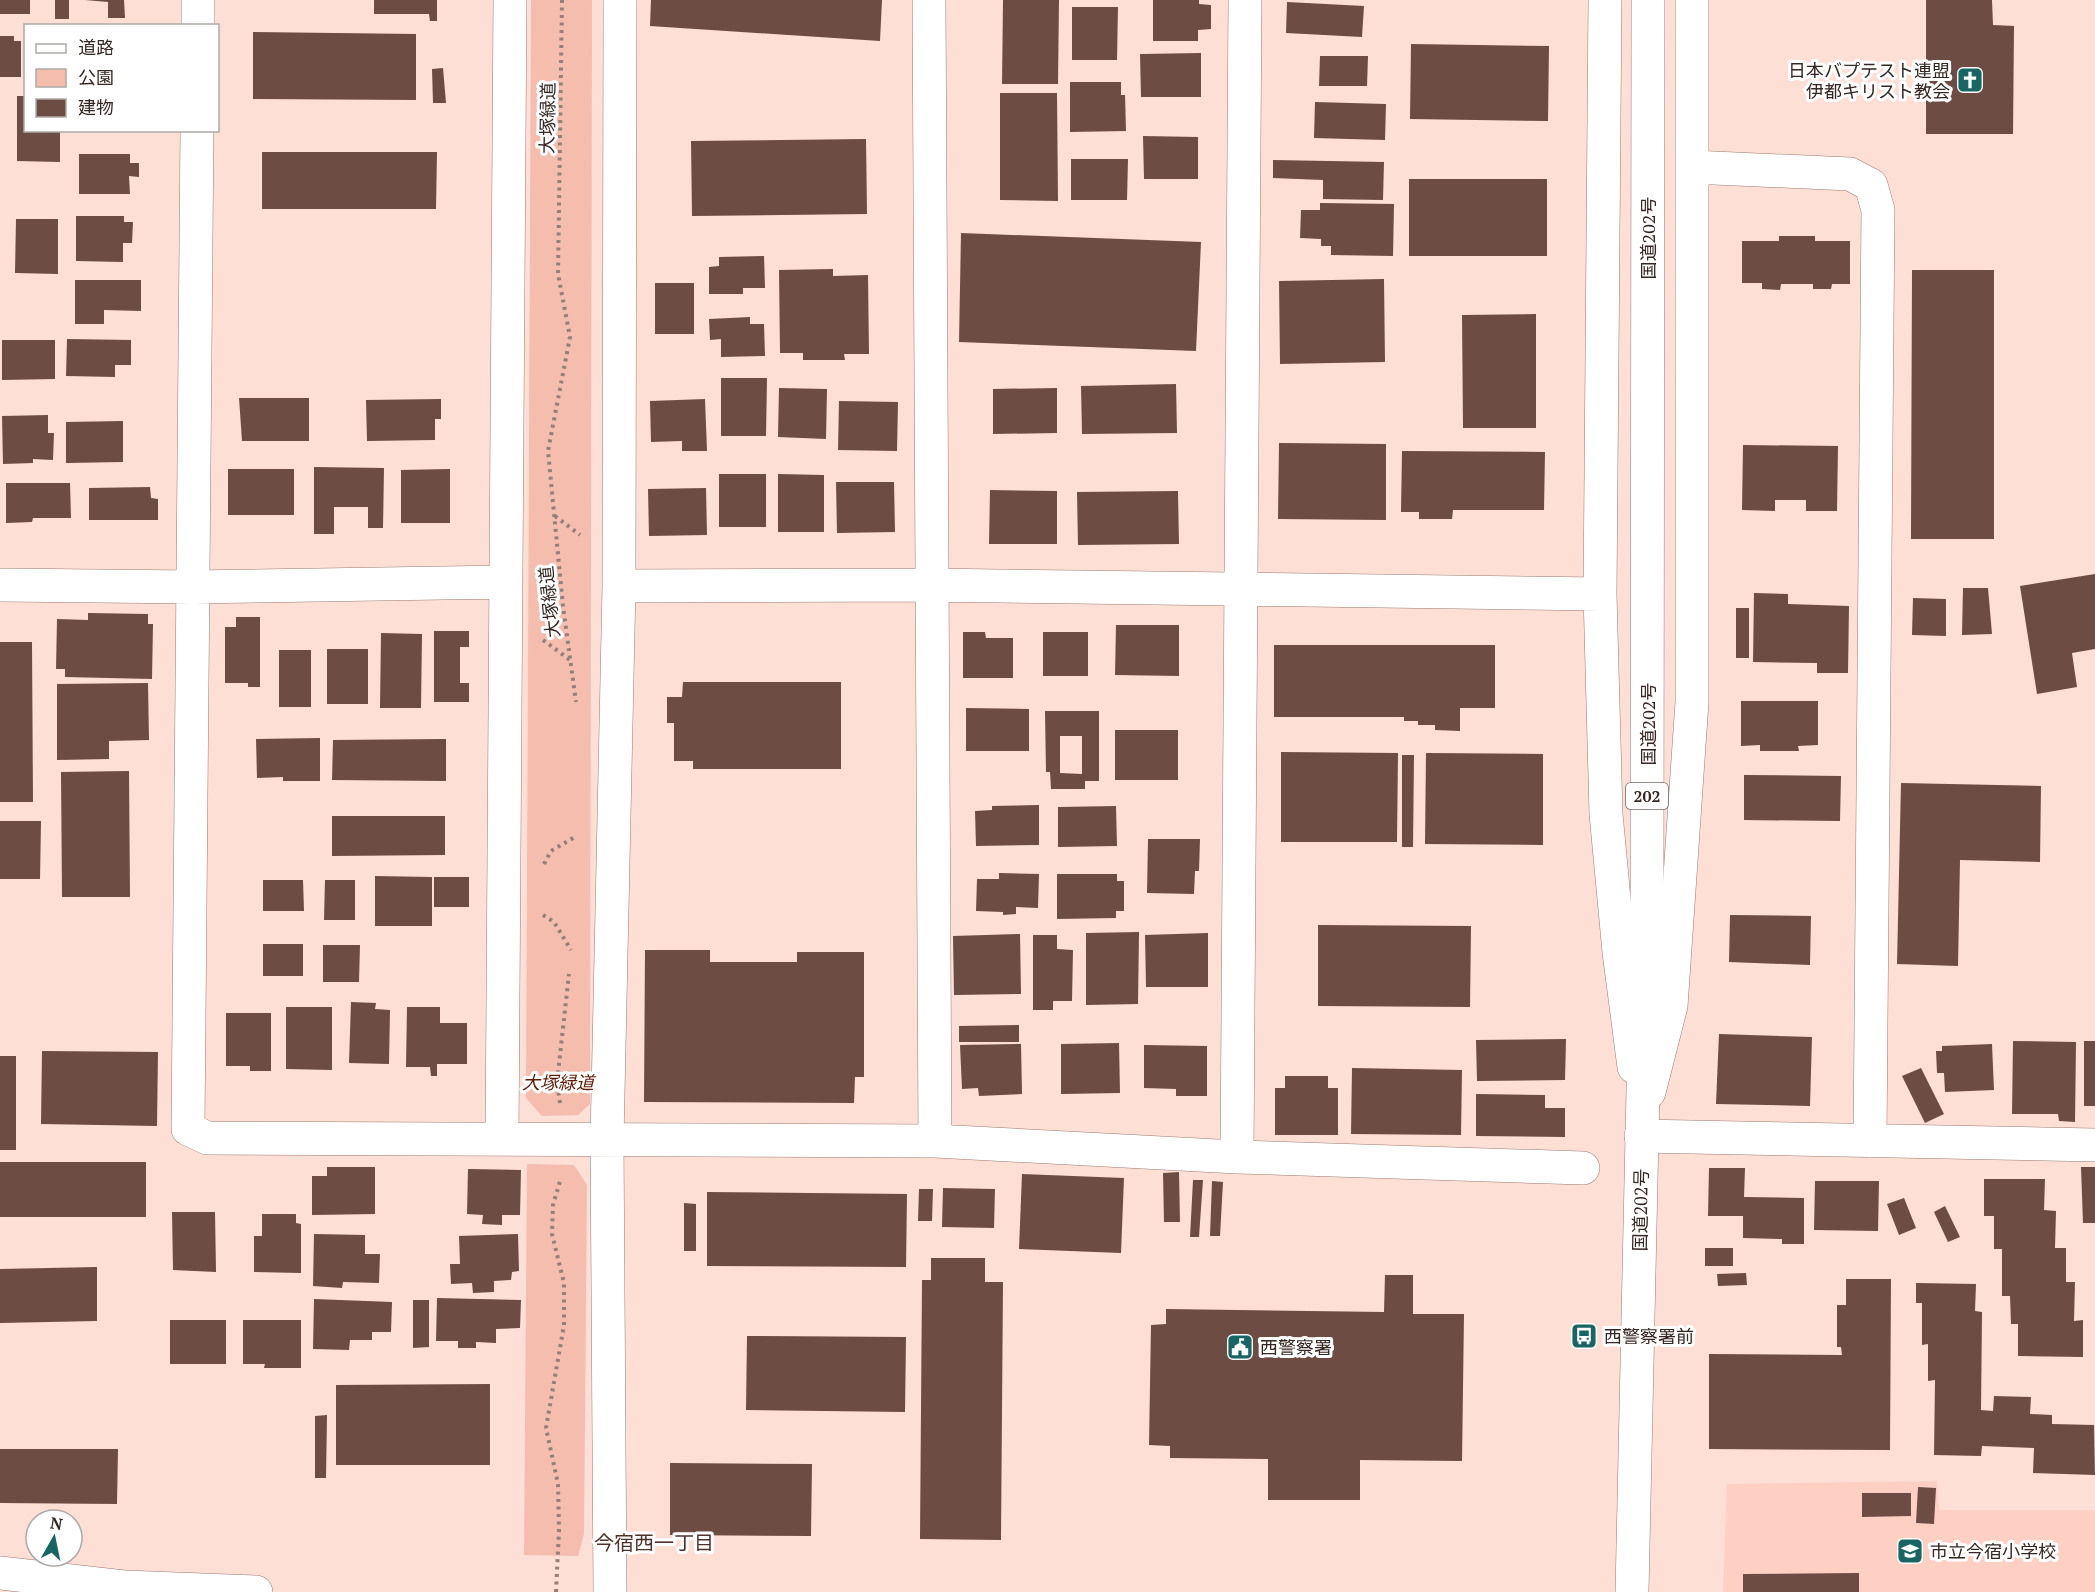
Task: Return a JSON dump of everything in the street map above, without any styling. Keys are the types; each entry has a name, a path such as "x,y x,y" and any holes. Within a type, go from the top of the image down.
{"main road":[{"path":"198,0 198,24"},
{"path":"502,1139 510,0"},
{"path":"610,1592 607,1140 619,586 620,0"},
{"path":"929,0 930,585 935,1141"},
{"path":"1237,1157 1245,0"},
{"path":"1605,0 1600,594 1606,814 1618,952 1641,1129"},
{"name":"国道202号","path":"1632,1592 1647,907 1648,0"},
{"path":"1641,1129 1671,1006 1692,702 1692,0"},
{"path":"197,132 188,1129 207,1138 935,1141 1237,1157 1582,1168"},
{"path":"1692,167 1850,174 1871,185 1878,210 1870,1141"},
{"path":"0,585 194,587 506,582"},
{"path":"619,586 930,585 1600,594"},
{"path":"1641,1129 1870,1141 2095,1145"},
{"path":"0,1573 124,1587 256,1592"}],"path":[{"name":"大塚緑道","path":"562,0 558,274 570,337 548,451 562,606 576,704"},
{"path":"575,848 576,826"},
{"path":"541,869 551,851 575,837"},
{"path":"540,913 554,922 572,951"},
{"path":"571,962 572,940"},
{"path":"556,1592 559,1530 558,1484 546,1428 564,1325 564,1283 552,1234 553,1205 567,1161 557,1082 570,972"}],"shaded area":[{"name":"市立今宿小学校","path":"1937,1481 1939,1510 2095,1510 2095,1592 1723,1592 1727,1484"}],"green space":[{"name":"大塚緑道","path":"531,0 592,0 590,1104 578,1115 542,1116 526,1098"},
{"path":"527,1164 574,1165 587,1185 584,1534 578,1556 524,1555"}],"building":[{"path":"0,0 30,0 30,14 0,14"},
{"path":"55,0 69,0 69,19 55,19"},
{"path":"85,0 124,0 125,18 108,18 108,2"},
{"path":"374,0 437,0 437,21 430,21 429,14 374,14"},
{"path":"651,0 882,0 880,41 650,26"},
{"path":"1003,0 1059,0 1058,84 1002,84"},
{"path":"1153,0 1199,0 1199,4 1211,5 1211,29 1198,30 1198,41 1153,41"},
{"name":"日本バプテスト連盟 伊都キリスト教会","path":"1926,0 1992,0 1993,25 2014,26 2013,134 1926,134"},
{"path":"1287,2 1364,6 1362,37 1286,33"},
{"path":"1072,7 1118,7 1117,60 1072,60"},
{"path":"253,32 416,34 416,100 253,99"},
{"path":"0,36 14,36 14,41 21,41 21,77 0,77"},
{"path":"1411,44 1549,46 1548,121 1410,119"},
{"path":"1201,53 1201,97 1141,97 1140,54"},
{"path":"1320,56 1368,56 1367,86 1319,86"},
{"path":"443,68 446,103 433,103 432,69"},
{"path":"1070,82 1121,82 1121,95 1125,95 1126,131 1070,132"},
{"path":"1000,93 1057,93 1058,201 1000,200"},
{"path":"17,96 24,96 24,132 60,132 60,162 17,161"},
{"path":"1315,102 1386,104 1385,140 1314,138"},
{"path":"1143,136 1198,137 1198,179 1144,179"},
{"path":"866,139 867,214 692,216 691,141"},
{"path":"262,152 437,152 436,209 262,209"},
{"path":"79,154 130,154 130,163 139,163 139,177 129,176 130,194 79,194"},
{"path":"1071,159 1128,159 1127,200 1071,200"},
{"path":"1273,160 1384,162 1383,200 1323,199 1323,180 1273,178"},
{"path":"1409,179 1547,179 1547,256 1409,256"},
{"path":"1320,203 1394,204 1393,256 1331,255 1331,246 1321,246 1321,239 1300,238 1301,210 1320,210"},
{"path":"76,216 124,216 124,222 133,222 132,243 123,243 123,262 76,261"},
{"path":"16,219 58,219 58,274 15,273"},
{"path":"961,233 1201,242 1196,351 959,342"},
{"path":"1779,236 1815,236 1815,241 1850,241 1850,284 1832,284 1831,289 1813,289 1813,284 1781,284 1780,290 1762,289 1762,283 1742,283 1742,241 1779,241"},
{"path":"764,256 765,288 743,288 743,294 709,294 709,267 719,266 719,257"},
{"path":"833,269 833,276 868,275 869,354 844,354 845,360 803,360 803,353 780,353 779,270"},
{"path":"1912,270 1994,270 1994,539 1911,539"},
{"path":"1384,279 1385,362 1280,364 1279,281"},
{"path":"75,280 141,280 141,311 104,310 104,324 75,324"},
{"path":"655,283 694,283 694,334 655,334"},
{"path":"1536,314 1536,428 1463,428 1462,315"},
{"path":"750,317 750,324 764,324 765,356 721,357 721,339 710,340 709,319"},
{"path":"67,339 131,340 131,365 115,365 115,377 66,376"},
{"path":"2,340 55,340 55,379 2,380"},
{"path":"721,378 767,378 766,436 721,436"},
{"path":"1176,384 1177,433 1082,434 1081,386"},
{"path":"779,388 827,389 826,439 778,437"},
{"path":"1057,388 1057,433 993,434 993,389"},
{"path":"239,398 309,398 309,441 242,441"},
{"path":"441,399 441,419 435,419 435,440 367,441 366,400"},
{"path":"705,399 707,451 682,451 682,441 651,442 650,401"},
{"path":"839,401 898,402 897,451 838,450"},
{"path":"48,415 48,433 54,433 53,460 33,459 33,463 3,464 2,416"},
{"path":"123,421 123,462 66,463 66,422"},
{"path":"1279,443 1386,444 1386,520 1278,519"},
{"path":"1743,445 1838,446 1837,511 1806,511 1806,500 1775,500 1775,511 1742,510"},
{"path":"1402,451 1545,452 1544,510 1453,510 1452,519 1419,519 1419,512 1401,512"},
{"path":"314,467 384,468 383,528 368,528 368,507 334,507 334,534 314,534"},
{"path":"228,469 294,469 294,515 228,515"},
{"path":"450,469 450,523 401,523 401,470"},
{"path":"719,474 766,474 766,527 719,527"},
{"path":"778,474 824,475 824,532 778,532"},
{"path":"836,482 894,482 895,532 837,533"},
{"path":"6,483 70,483 71,518 33,518 32,522 6,523"},
{"path":"150,487 151,498 158,499 158,520 89,520 89,488"},
{"path":"706,488 707,535 649,536 648,489"},
{"path":"990,490 1057,491 1057,544 989,544"},
{"path":"1178,491 1179,544 1078,545 1077,492"},
{"path":"2095,574 2095,649 2072,653 2077,687 2037,694 2020,586"},
{"path":"1963,588 1988,588 1992,634 1962,635"},
{"path":"1754,593 1788,594 1788,604 1849,606 1848,673 1817,673 1817,663 1753,662"},
{"path":"1913,598 1946,599 1946,636 1912,635"},
{"path":"1736,608 1749,608 1749,658 1736,658"},
{"path":"88,613 148,614 148,624 153,624 152,679 65,677 65,669 56,669 57,619 88,620"},
{"path":"236,617 260,617 260,687 248,687 248,683 225,683 225,627 236,627"},
{"path":"1116,625 1179,625 1179,676 1115,675"},
{"path":"434,631 469,631 469,647 460,647 460,683 469,683 469,702 434,702"},
{"path":"963,632 985,632 986,638 1013,638 1013,678 963,678"},
{"path":"1043,632 1088,632 1088,676 1043,676"},
{"path":"381,633 422,634 421,708 380,708"},
{"path":"0,642 32,642 33,802 0,802"},
{"path":"1274,645 1495,645 1495,708 1460,708 1460,731 1435,730 1435,725 1418,725 1418,721 1404,721 1404,717 1274,717"},
{"path":"327,649 368,649 368,704 327,704"},
{"path":"279,650 311,650 311,707 279,707"},
{"path":"683,682 841,682 841,769 693,769 693,761 674,761 674,723 667,723 667,697 682,697"},
{"path":"148,683 149,740 109,741 109,759 57,760 57,684"},
{"path":"1741,701 1818,701 1818,745 1798,746 1799,751 1760,751 1760,745 1741,746"},
{"path":"966,708 1029,709 1029,751 966,751"},
{"path":"1045,711 1099,711 1099,781 1085,781 1085,789 1051,789 1050,772 1046,772","holes":["1060,736 1082,736 1082,774 1060,773"]},
{"path":"1115,730 1178,730 1178,780 1115,780"},
{"path":"320,738 320,781 283,781 283,777 257,778 256,739"},
{"path":"446,739 446,781 332,780 333,740"},
{"path":"1281,752 1398,753 1397,842 1281,842"},
{"path":"1426,753 1543,754 1543,845 1425,844"},
{"path":"1402,755 1414,755 1413,847 1402,847"},
{"path":"129,771 130,897 62,897 61,772"},
{"path":"1744,775 1841,776 1840,821 1744,820"},
{"path":"1901,783 2041,786 2040,862 1960,860 1958,966 1897,964"},
{"path":"1039,805 1039,845 976,846 975,811 992,810 992,806"},
{"path":"1116,806 1117,846 1058,847 1058,807"},
{"path":"332,816 445,816 445,855 332,856"},
{"path":"0,821 41,821 40,879 0,879"},
{"path":"1148,839 1200,839 1199,871 1195,871 1194,894 1147,893"},
{"path":"999,873 1039,874 1038,908 1016,907 1016,914 1003,915 1003,912 976,911 977,879 999,879"},
{"path":"1057,874 1117,874 1117,881 1124,881 1124,911 1116,911 1116,918 1057,919"},
{"path":"375,876 432,877 432,926 375,926"},
{"path":"434,877 469,877 469,907 434,907"},
{"path":"263,880 303,880 304,911 263,911"},
{"path":"325,880 355,880 355,920 324,920"},
{"path":"1730,915 1811,916 1810,965 1729,962"},
{"path":"1318,925 1471,926 1470,1007 1318,1006"},
{"path":"1139,932 1138,1004 1086,1005 1086,933"},
{"path":"1208,933 1208,987 1146,987 1145,935"},
{"path":"1020,934 1021,994 954,995 953,936"},
{"path":"1033,935 1057,935 1057,949 1073,950 1072,1001 1053,1001 1053,1010 1033,1010"},
{"path":"263,944 303,944 303,976 263,976"},
{"path":"323,945 360,945 359,982 323,982"},
{"path":"645,950 710,950 710,962 797,962 797,952 864,952 864,1077 855,1077 854,1103 644,1102"},
{"path":"351,1002 376,1003 375,1009 390,1010 389,1064 349,1063"},
{"path":"286,1007 332,1007 332,1070 286,1069"},
{"path":"407,1007 440,1007 440,1023 467,1023 467,1064 437,1064 437,1076 431,1076 430,1067 406,1067"},
{"path":"226,1013 271,1013 271,1071 250,1071 250,1066 226,1066"},
{"path":"1019,1025 1019,1042 959,1042 959,1026"},
{"path":"1719,1034 1812,1037 1810,1106 1716,1104"},
{"path":"1566,1039 1565,1080 1477,1081 1476,1040"},
{"path":"2013,1041 2076,1042 2075,1122 2059,1121 2058,1114 2012,1114"},
{"path":"2084,1041 2095,1041 2095,1106 2084,1106"},
{"path":"1119,1043 1120,1093 1061,1094 1061,1044"},
{"path":"1021,1044 1022,1094 979,1096 978,1088 962,1089 960,1045"},
{"path":"1992,1044 1994,1090 1945,1092 1944,1073 1937,1073 1936,1051 1942,1051 1942,1046"},
{"path":"1144,1045 1207,1046 1207,1096 1176,1096 1176,1089 1144,1088"},
{"path":"42,1051 158,1052 157,1126 41,1124"},
{"path":"0,1056 16,1056 16,1150 0,1150"},
{"path":"1352,1068 1462,1070 1461,1135 1351,1134"},
{"path":"1921,1068 1944,1114 1925,1123 1902,1076"},
{"path":"1285,1076 1328,1076 1328,1088 1338,1088 1338,1135 1275,1135 1275,1088 1285,1088"},
{"path":"1476,1094 1545,1095 1545,1108 1565,1108 1565,1137 1476,1136"},
{"path":"0,1162 146,1162 146,1217 0,1217"},
{"path":"327,1167 375,1167 375,1214 312,1215 312,1176 327,1176"},
{"path":"2081,1167 2095,1167 2095,1223 2083,1223"},
{"path":"1709,1168 1745,1168 1744,1197 1804,1198 1804,1244 1782,1244 1782,1239 1743,1238 1743,1216 1708,1216"},
{"path":"468,1169 521,1170 520,1215 502,1215 502,1225 482,1224 483,1215 467,1214"},
{"path":"1179,1172 1180,1222 1164,1222 1163,1173"},
{"path":"1022,1174 1124,1178 1121,1253 1019,1249"},
{"path":"1984,1179 2045,1179 2044,1210 2056,1211 2055,1248 2066,1248 2066,1282 2075,1282 2074,1321 2083,1320 2083,1357 2018,1356 2018,1324 2011,1324 2010,1296 2002,1296 2002,1249 1994,1249 1994,1216 1984,1216"},
{"path":"1193,1180 1203,1180 1199,1237 1190,1237"},
{"path":"1212,1181 1223,1182 1220,1236 1210,1236"},
{"path":"1815,1181 1879,1181 1878,1231 1814,1230"},
{"path":"943,1188 995,1189 994,1228 942,1227"},
{"path":"919,1189 933,1189 932,1221 918,1221"},
{"path":"707,1192 907,1194 906,1267 707,1266"},
{"path":"1904,1198 1916,1228 1899,1235 1887,1204"},
{"path":"684,1203 696,1204 696,1251 684,1251"},
{"path":"1945,1206 1960,1237 1948,1242 1934,1212"},
{"path":"172,1212 215,1212 216,1272 173,1270"},
{"path":"262,1214 296,1214 296,1223 301,1224 301,1273 254,1272 254,1236 262,1236"},
{"path":"314,1234 365,1235 365,1254 380,1254 379,1283 343,1282 342,1288 313,1286"},
{"path":"518,1234 519,1271 512,1272 511,1280 494,1281 494,1292 473,1293 472,1283 451,1284 450,1264 460,1264 459,1236"},
{"path":"1705,1248 1733,1248 1733,1266 1705,1266"},
{"path":"931,1258 985,1258 985,1282 1003,1282 1001,1540 920,1539 922,1280 931,1280"},
{"path":"97,1267 97,1321 0,1323 0,1269"},
{"path":"1746,1273 1747,1285 1718,1286 1717,1274"},
{"path":"1385,1275 1413,1275 1413,1314 1464,1314 1462,1461 1360,1460 1360,1500 1268,1500 1268,1459 1170,1458 1170,1446 1149,1445 1151,1325 1166,1324 1166,1309 1384,1312"},
{"path":"1846,1279 1891,1279 1890,1450 1709,1449 1709,1354 1842,1355 1841,1347 1837,1347 1837,1305 1846,1305"},
{"path":"1916,1283 1976,1284 1975,1311 1982,1312 1981,1410 1993,1411 1994,1396 2031,1397 2030,1414 2052,1415 2052,1424 2094,1425 2095,1475 2033,1473 2034,1448 1982,1446 1981,1456 1934,1455 1935,1380 1928,1381 1928,1344 1922,1345 1922,1303 1916,1303"},
{"path":"437,1298 521,1300 520,1328 496,1329 496,1343 476,1342 476,1348 458,1348 458,1341 436,1341"},
{"path":"314,1299 392,1302 391,1332 372,1332 372,1340 350,1340 349,1350 313,1349"},
{"path":"413,1300 429,1300 429,1347 413,1348"},
{"path":"170,1320 226,1320 226,1364 170,1364"},
{"path":"243,1320 301,1320 301,1368 264,1368 265,1364 243,1364"},
{"path":"747,1336 906,1337 905,1412 746,1410"},
{"path":"490,1384 490,1465 336,1465 336,1385"},
{"path":"327,1415 326,1478 315,1478 315,1416"},
{"path":"0,1449 118,1449 117,1504 0,1503"},
{"path":"670,1463 812,1464 811,1536 670,1535"},
{"path":"1918,1487 1936,1488 1934,1524 1916,1523"},
{"path":"1862,1493 1911,1493 1911,1516 1862,1517"},
{"path":"1859,1573 1859,1592 1743,1592 1743,1574"}],"place":[{"name":"日本バプテスト連盟 伊都キリスト教会","path":"1970,80"},
{"name":"西警察署前","path":"1584,1336"},
{"name":"西警察署","path":"1240,1347"},
{"name":"市立今宿小学校","path":"1910,1551"}],"district":[{"name":"今宿西一丁目","path":"654,1542"}]}
